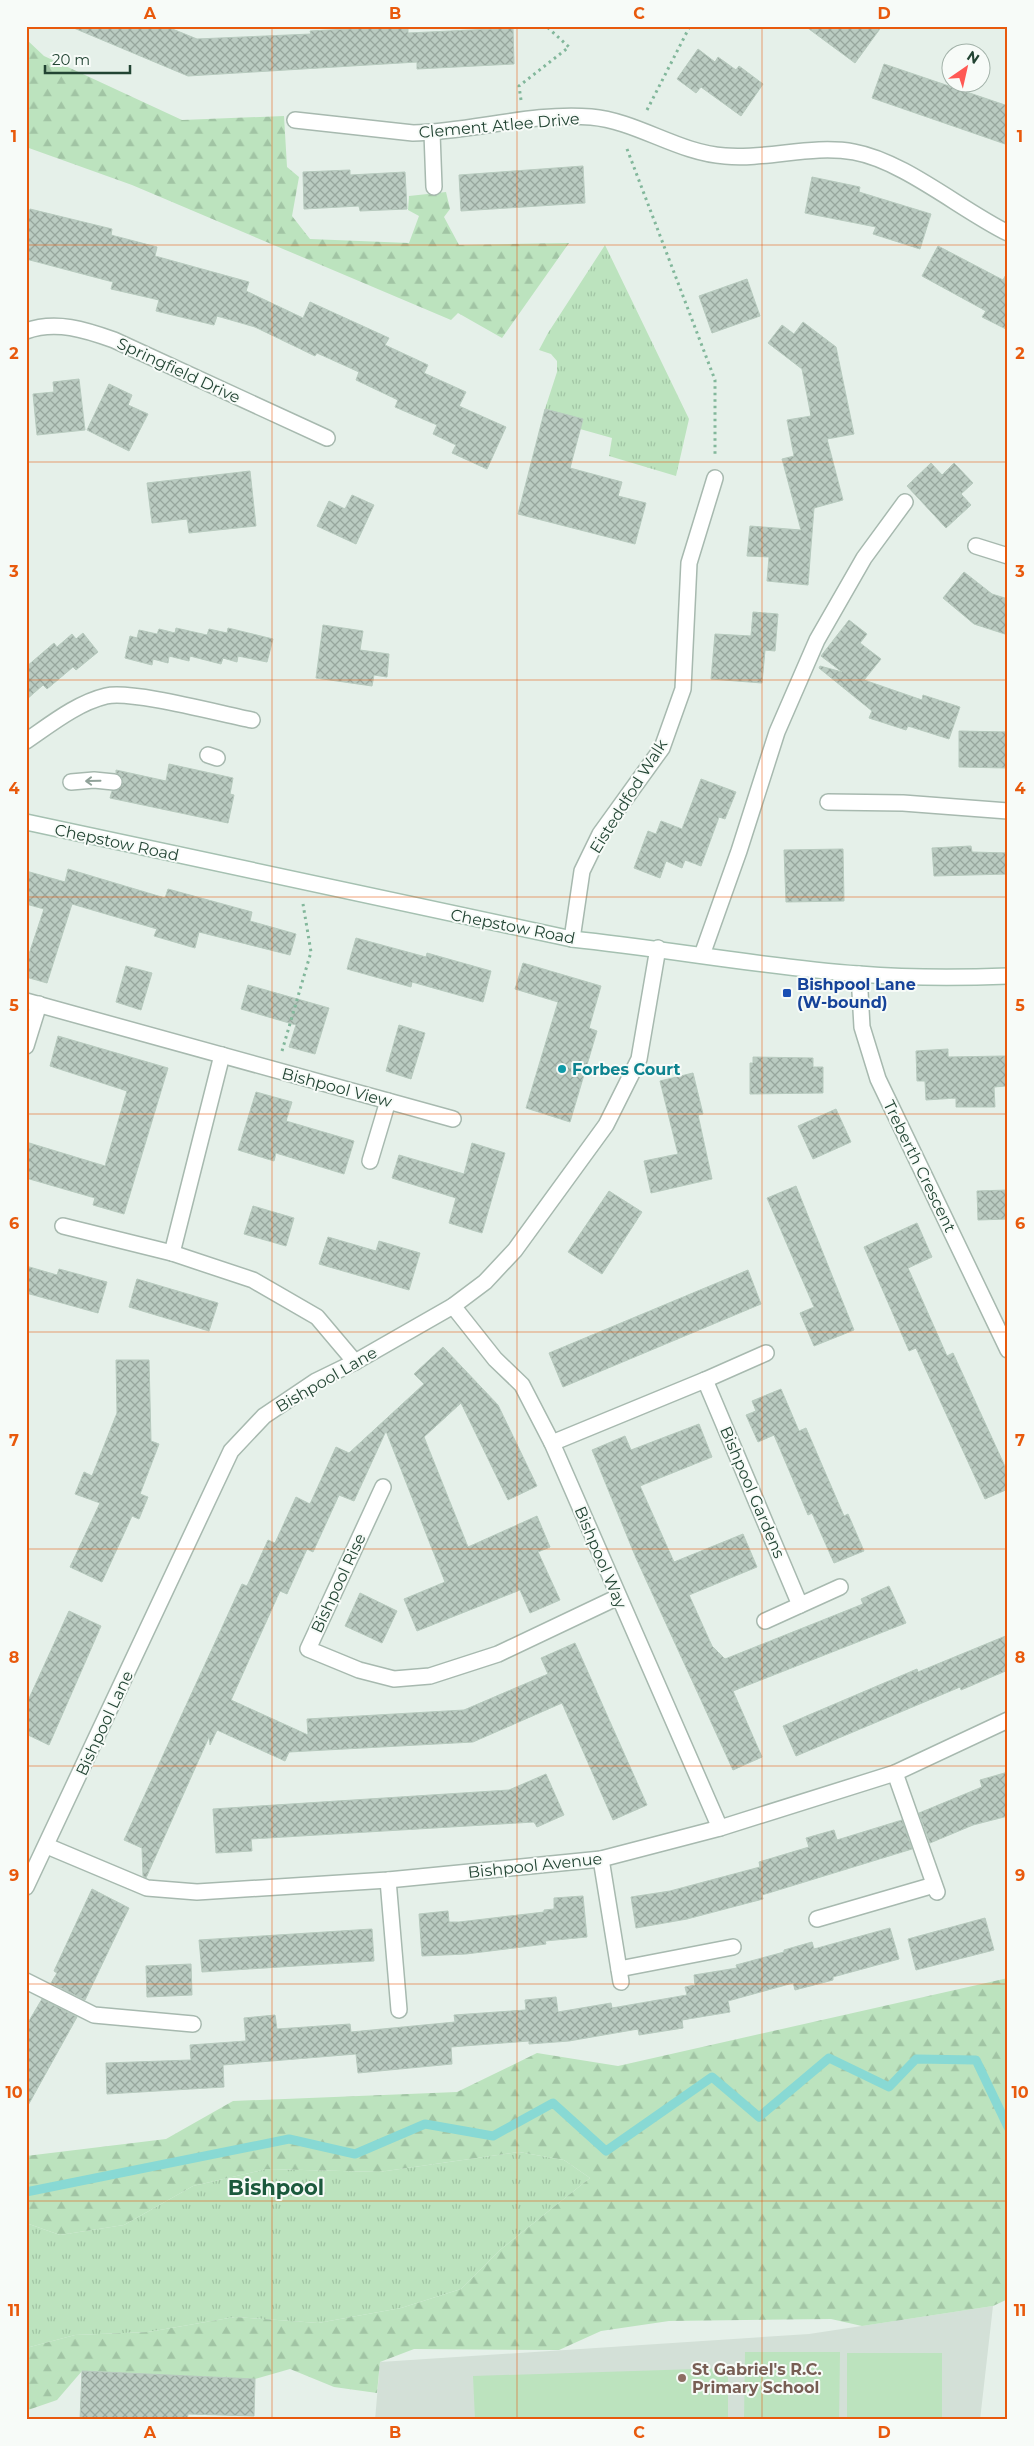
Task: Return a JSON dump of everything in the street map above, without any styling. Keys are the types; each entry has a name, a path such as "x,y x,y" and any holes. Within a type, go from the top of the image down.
{"street":[{"name":"Clement Atlee Drive","path":"295,120 413,133 524,120 590,117 611,120 724,156 829,150 854,152 879,160 908,174 1008,233"},
{"path":"432,132 434,187"},
{"name":"Springfield Drive","path":"26,330 37,327 69,326 90,331 114,340 327,438"},
{"name":"Eisteddfod Walk","path":"572,939 582,870 600,834 662,748 683,689 689,563 715,478"},
{"path":"702,955 739,851 777,732 817,640 864,558 905,502"},
{"path":"976,546 1008,556"},
{"path":"26,741 80,706 107,696 134,696 252,720"},
{"path":"71,782 94,780 114,782"},
{"path":"828,802 903,803 1008,811"},
{"name":"Chepstow Road","path":"26,822 572,939 859,974 962,978 1008,976"},
{"name":"Bishpool Lane","path":"26,1887 47,1846 231,1451 264,1416 316,1382 453,1306 485,1282 515,1250 606,1125 639,1059 658,948"},
{"name":"Treberth Crescent","path":"859,974 862,1027 878,1079 1003,1328 1008,1350"},
{"name":"Bishpool View","path":"26,1046 32,1003 452,1119"},
{"path":"172,1253 222,1055"},
{"path":"370,1161 388,1101"},
{"path":"63,1226 172,1253 253,1280 317,1318 355,1362"},
{"name":"Bishpool Way","path":"453,1306 495,1359 522,1385 552,1443 720,1828"},
{"path":"552,1443 766,1353"},
{"name":"Bishpool Gardens","path":"705,1380 800,1605"},
{"name":"Bishpool Rise","path":"383,1487 308,1649 359,1670 394,1679 430,1676 498,1654 618,1597"},
{"path":"765,1621 840,1587"},
{"name":"Bishpool Avenue","path":"47,1846 147,1888 197,1892 388,1880 602,1859 720,1828 895,1772 1008,1720"},
{"path":"817,1919 935,1889 895,1772"},
{"path":"602,1859 620,1975 733,1947"},
{"path":"388,1880 398,2010"},
{"path":"26,1981 94,2015 193,2024"}],"path":[{"path":"524,120 519,86 569,47 546,26"},
{"path":"690,26 626,151 716,380 715,478"},
{"path":"276,1070 311,952 300,882"}],"shaded area":[{"name":"St Gabriel's R.C. Primary School","path":"993,2306 980,2420 375,2420 380,2362 809,2334"}],"green space":[{"path":"26,39 44,56 182,120 284,116 287,167 299,177 292,216 310,239 409,243 419,216 408,210 409,196 446,192 450,209 444,217 459,245 569,243 502,338 458,313 451,320 132,185 26,147"},
{"path":"605,245 689,419 676,476 609,456 612,438 580,429 582,419 545,409 557,372 557,361 551,354 539,350"},
{"path":"1008,1978 1008,2299 993,2306 862,2326 831,2319 669,2321 601,2331 559,2350 414,2349 380,2362 377,2393 334,2387 290,2369 255,2379 82,2371 57,2400 28,2410 26,2348 75,2335 148,2332 235,2317 318,2323 401,2308 461,2289 500,2250 590,2178 564,2160 519,2152 379,2172 267,2169 193,2186 124,2225 60,2235 26,2223 26,2156 166,2139 233,2101 457,2092 537,2053 618,2066"},
{"path":"519,2152 564,2160 590,2178 500,2250 461,2289 401,2308 318,2323 235,2317 148,2332 75,2335 26,2348 26,2223 60,2235 124,2225 193,2186 267,2169 379,2172"},
{"path":"745,2352 840,2352 839,2420 744,2420"},
{"path":"847,2353 942,2353 942,2420 847,2420"},
{"path":"728,2368 728,2420 475,2420 473,2376"}],"building":[{"path":"69,26 165,26 197,39 311,34 310,31 405,26 408,26 408,33 513,28 514,64 417,69 417,62 188,76"},
{"path":"805,26 882,26 855,63"},
{"path":"698,49 715,62 718,57 736,70 739,66 763,84 741,116 701,87 696,93 677,79"},
{"path":"884,64 942,84 942,92 967,92 1008,106 1008,145 872,98"},
{"path":"583,166 585,203 461,211 459,175"},
{"path":"350,170 350,175 405,172 407,209 360,211 359,206 304,209 303,172"},
{"path":"812,177 860,187 859,192 931,214 920,249 873,234 876,227 805,213"},
{"path":"30,209 112,229 111,235 157,247 155,256 249,282 246,291 303,318 310,302 389,338 385,345 428,365 424,373 466,392 459,406 506,427 487,469 452,453 456,445 433,434 437,425 395,407 398,400 356,380 359,372 317,353 315,356 255,327 217,316 214,325 156,311 159,300 111,289 113,282 26,259 26,223"},
{"path":"938,246 1003,280 1008,271 1008,330 982,317 986,311 922,276"},
{"path":"747,279 760,316 712,333 699,296"},
{"path":"803,322 836,347 854,434 827,439 843,500 814,508 808,585 767,581 769,557 747,556 750,526 801,530 782,459 794,456 787,420 811,416 802,369 768,343 782,325 794,334"},
{"path":"79,379 85,430 37,435 33,394 54,392 53,382"},
{"path":"109,384 132,395 128,405 148,414 129,451 87,430"},
{"path":"545,409 583,419 570,468 622,482 618,496 646,503 635,544 518,514"},
{"path":"931,463 942,475 954,463 973,483 961,494 971,505 946,528 907,486"},
{"path":"250,471 256,526 189,533 187,519 152,523 147,483"},
{"path":"352,495 374,505 356,544 317,526 329,501 345,509"},
{"path":"964,572 992,594 1008,599 1008,635 974,624 943,598"},
{"path":"753,612 778,614 775,651 765,650 762,683 711,679 715,634 751,636"},
{"path":"849,620 867,634 860,643 881,659 864,680 922,700 923,695 960,707 949,739 908,726 906,730 869,718 872,711 819,668 820,666 842,672 821,656"},
{"path":"323,625 363,631 360,650 389,654 387,677 374,675 372,686 316,678"},
{"path":"176,628 207,635 209,629 227,633 228,628 273,639 267,662 238,656 237,662 223,658 221,664 190,656 189,661 169,656 168,663 153,659 152,665 125,658 130,636 137,638 139,630 157,634 159,629 175,633"},
{"path":"83,633 98,652 76,670 73,667 47,689 43,685 26,700 26,667 54,643 57,647 72,634 76,639"},
{"path":"959,731 1008,732 1008,768 959,767"},
{"path":"169,764 233,778 230,794 234,795 228,823 110,798 112,791 118,790 123,783 116,770 166,781"},
{"path":"701,779 736,792 725,819 719,817 701,866 685,860 682,868 666,861 660,878 634,868 648,831 656,834 661,821 682,829"},
{"path":"971,846 972,852 1008,853 1008,874 934,876 932,848"},
{"path":"843,849 844,901 786,902 784,850"},
{"path":"68,869 165,898 168,889 252,912 250,921 296,934 290,955 199,932 195,948 154,936 157,929 72,904 47,983 26,977 26,963 44,909 26,904 26,871 65,882"},
{"path":"356,938 426,957 427,953 491,971 483,1002 412,982 411,987 347,969"},
{"name":"Forbes Court","path":"523,963 601,986 589,1028 597,1031 570,1122 526,1108 558,1002 515,989"},
{"path":"126,966 152,973 141,1010 116,1002"},
{"path":"248,985 329,1008 315,1054 289,1047 296,1025 241,1009"},
{"path":"399,1025 425,1033 411,1079 386,1071"},
{"path":"58,1036 168,1068 124,1214 93,1205 95,1198 26,1178 26,1142 105,1166 127,1091 50,1066"},
{"path":"948,1049 948,1057 1005,1056 1006,1086 994,1087 995,1107 956,1107 956,1098 926,1100 925,1081 917,1081 916,1051"},
{"path":"753,1057 813,1058 813,1067 823,1067 823,1093 750,1094 750,1063 753,1063"},
{"path":"693,1073 703,1114 698,1115 712,1179 651,1193 644,1161 678,1154 660,1081"},
{"path":"256,1092 292,1102 286,1121 354,1141 344,1174 276,1153 274,1161 238,1150"},
{"path":"836,1109 851,1142 813,1159 798,1126"},
{"path":"472,1143 505,1153 482,1233 449,1223 456,1198 392,1178 399,1155 464,1174"},
{"path":"796,1186 854,1330 814,1346 800,1313 814,1307 767,1198"},
{"path":"1008,1190 1008,1219 978,1220 977,1191"},
{"path":"609,1191 642,1212 602,1274 568,1252"},
{"path":"253,1206 294,1218 286,1246 244,1234"},
{"path":"917,1223 932,1257 908,1268 947,1356 953,1353 1008,1473 1008,1489 985,1499 916,1348 909,1351 864,1247"},
{"path":"328,1237 376,1251 379,1241 420,1253 409,1290 319,1264"},
{"path":"26,1266 57,1275 59,1269 107,1282 98,1313 26,1293"},
{"path":"748,1270 761,1304 563,1387 549,1353"},
{"path":"137,1279 218,1303 209,1331 129,1307"},
{"path":"443,1347 498,1405 537,1486 508,1500 461,1403 424,1437 468,1547 537,1516 550,1547 538,1552 560,1600 530,1613 520,1590 417,1631 404,1599 445,1582 386,1431 354,1501 339,1495 313,1552 307,1549 287,1594 280,1591 231,1700 308,1735 307,1719 464,1710 548,1674 541,1658 575,1643 647,1805 613,1820 562,1703 473,1742 289,1752 285,1761 217,1730 210,1745 209,1737 146,1878 143,1876 142,1848 124,1840 242,1584 247,1586 268,1540 275,1543 296,1497 310,1504 336,1447 349,1453 424,1384 414,1374"},
{"path":"116,1360 149,1360 151,1441 159,1444 140,1494 148,1497 139,1519 132,1516 102,1582 70,1567 100,1503 75,1494 84,1472 92,1476 117,1413"},
{"path":"781,1389 799,1431 806,1428 844,1516 848,1514 864,1551 834,1563 812,1513 808,1515 774,1435 758,1442 746,1415 756,1411 752,1401"},
{"path":"699,1424 712,1457 640,1486 674,1562 743,1534 757,1567 689,1595 712,1646 725,1659 863,1604 861,1599 889,1586 906,1623 733,1691 762,1757 733,1770 636,1558 592,1450 625,1436 631,1450"},
{"path":"360,1593 397,1611 382,1643 345,1626"},
{"path":"69,1611 101,1626 49,1745 26,1734 26,1705"},
{"path":"1008,1635 1008,1670 961,1690 960,1687 796,1756 783,1726 917,1669 918,1672"},
{"path":"1008,1772 1008,1816 973,1825 930,1843 919,1813 982,1787 980,1780"},
{"path":"546,1774 564,1815 537,1827 534,1822 251,1839 252,1851 216,1853 213,1809 509,1790"},
{"path":"902,1820 912,1849 762,1895 763,1899 687,1919 636,1928 631,1897 670,1891 760,1867 759,1862 809,1847 806,1838 834,1830 837,1840"},
{"path":"92,1889 129,1908 85,2000 51,1983 57,1973 54,1971"},
{"path":"583,1896 587,1937 545,1941 546,1944 466,1954 422,1956 419,1914 448,1911 449,1922 459,1922 544,1912 544,1910 554,1909 554,1898"},
{"path":"985,1918 994,1950 916,1970 908,1939"},
{"path":"890,1928 899,1959 833,1977 833,1980 795,1990 793,1983 728,2001 730,2012 682,2020 683,2028 639,2035 638,2029 569,2041 529,2044 529,2041 451,2047 452,2064 358,2073 356,2054 223,2065 224,2087 107,2094 106,2063 191,2060 190,2045 246,2041 244,2018 275,2015 277,2029 350,2024 351,2032 455,2022 454,2015 526,2010 525,2000 556,1997 558,2012 611,2003 612,2008 687,1995 685,1987 695,1985 694,1975 737,1968 736,1965 812,1942 814,1949"},
{"path":"372,1929 374,1961 202,1972 199,1940"},
{"path":"191,1964 192,1995 147,1997 146,1966"},
{"path":"42,1999 77,2017 26,2109 26,2026"},
{"path":"82,2371 255,2379 254,2416 188,2414 187,2420 80,2420"}],"waterway":[{"path":"26,2192 289,2139 355,2154 425,2124 493,2136 553,2103 606,2151 712,2077 759,2117 829,2058 889,2087 916,2059 976,2060 1008,2127"}],"place":[{"name":"Bishpool Lane (W-bound)","path":"787,993"},
{"name":"Forbes Court","path":"562,1069"},
{"name":"St Gabriel's R.C. Primary School","path":"682,2378"}],"district":[{"name":"Bishpool","path":"276,2188"}]}
